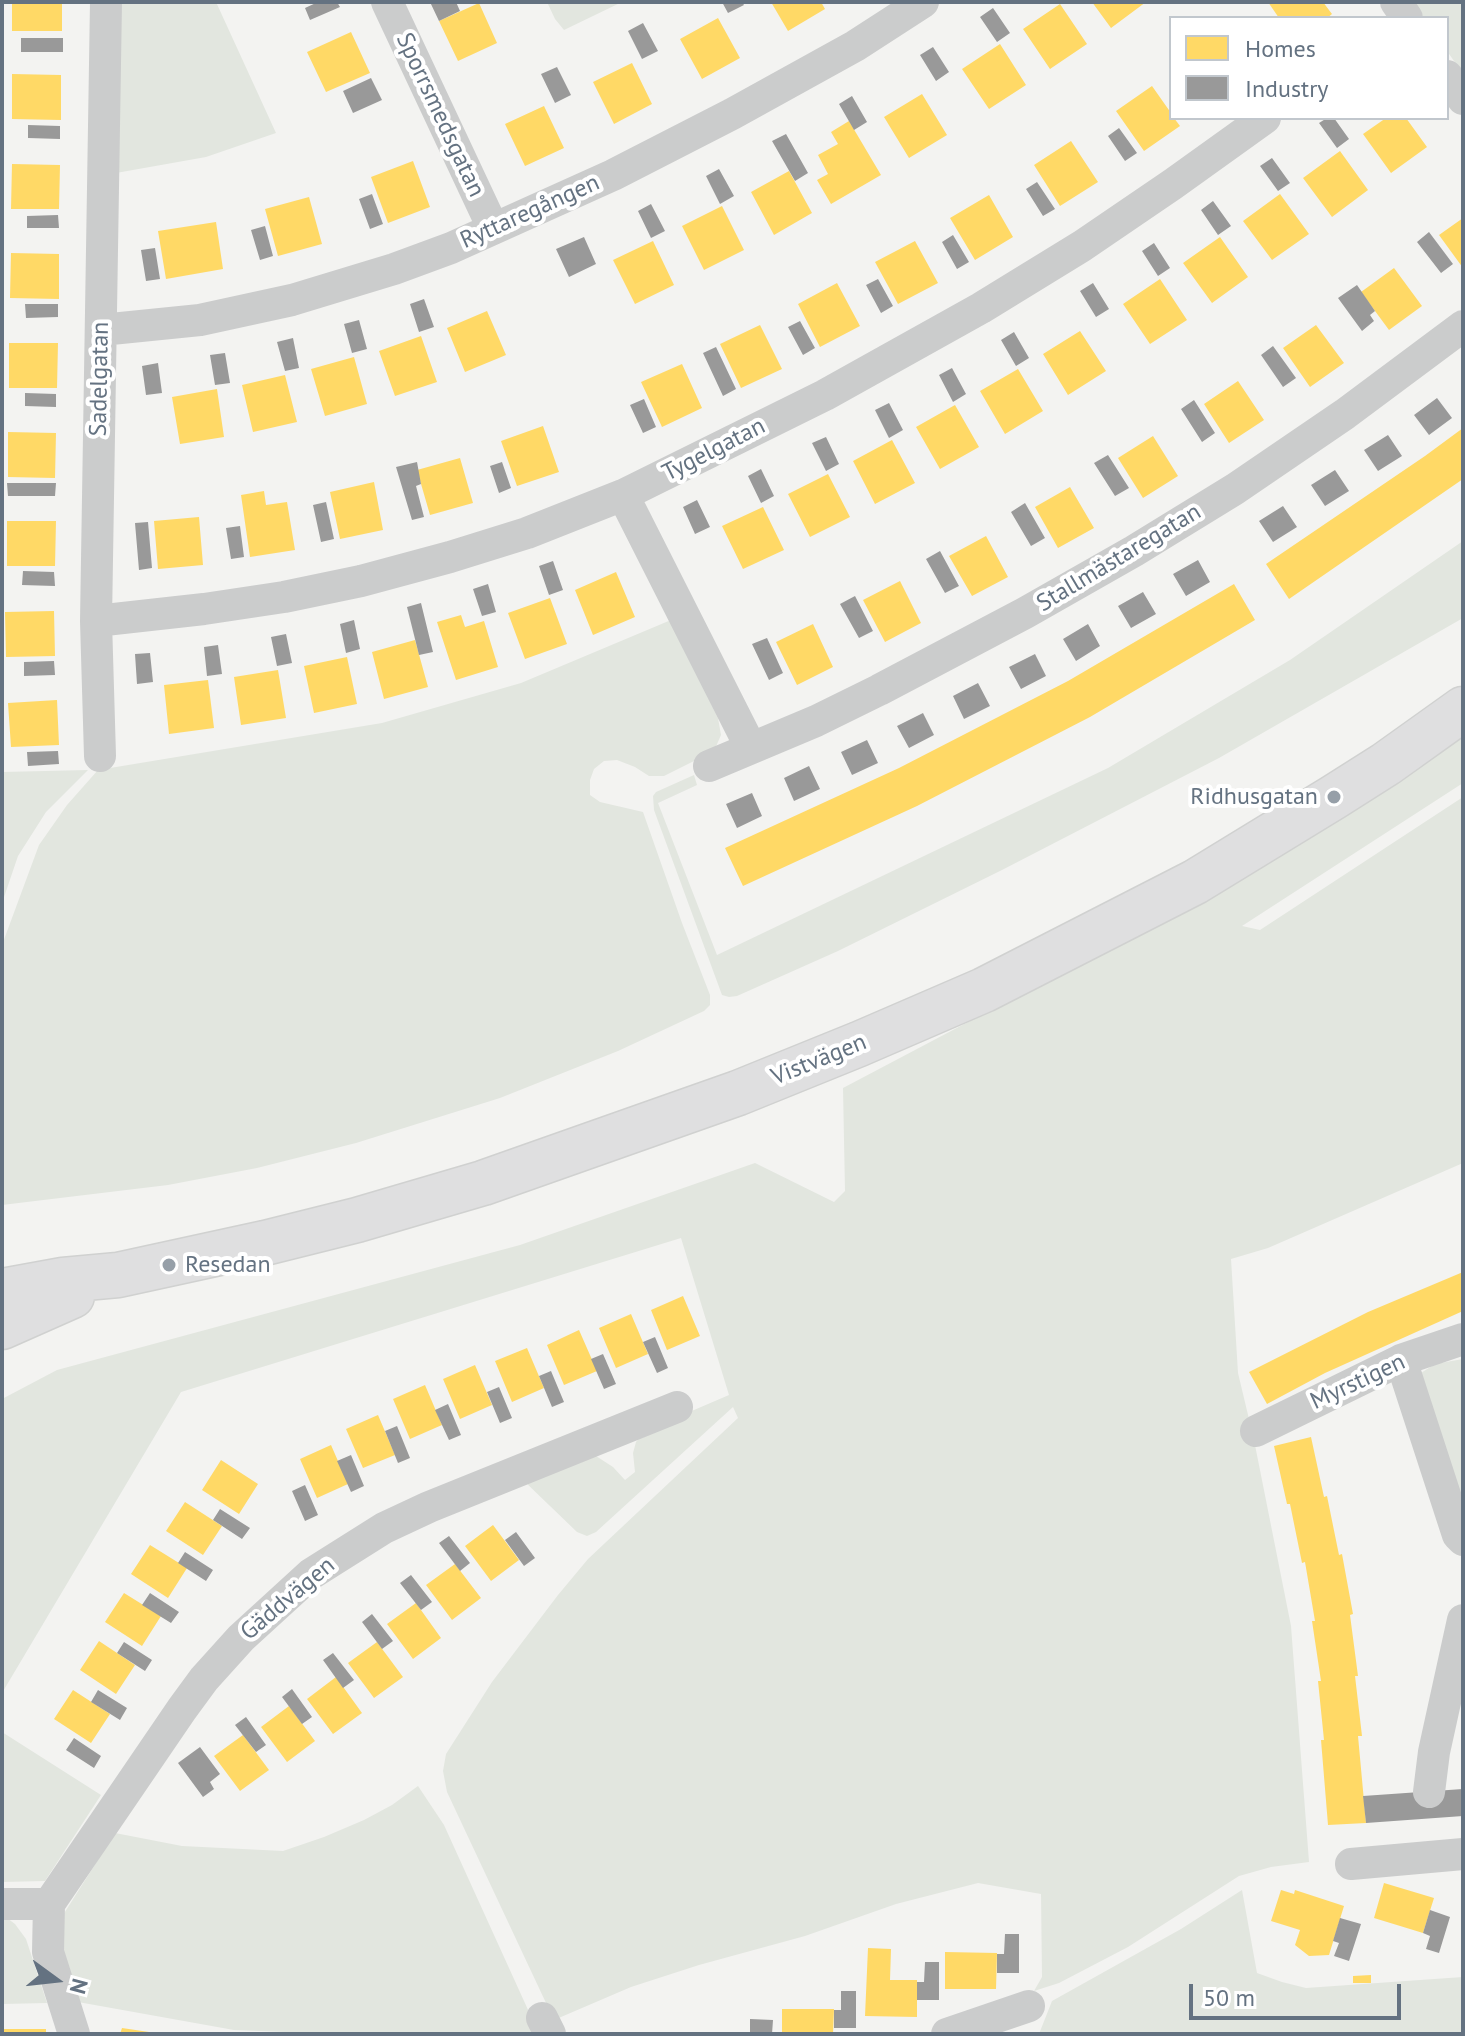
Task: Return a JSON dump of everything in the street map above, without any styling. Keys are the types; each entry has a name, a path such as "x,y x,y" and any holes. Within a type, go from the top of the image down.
{"main road":[{"name":"Vistvägen","path":"2,1291 63,1280 118,1275 281,1240 357,1220 483,1183 738,1093 984,990 1195,882 1373,772 1463,709"},
{"name":"Vistvägen","path":"2,1327 118,1275"}],"street":[{"name":"Sadelgatan","path":"100,756 96,621 106,2"},
{"name":"Sporrsmedsgatan","path":"387,2 493,228"},
{"name":"Ryttaregången","path":"101,330 200,320 292,300 451,248 613,175 732,114 855,46 923,2"},
{"path":"1449,79 1463,99"},
{"name":"Tygelgatan","path":"96,621 284,597 361,581 527,533 623,495 825,395 981,308 1082,246 1262,120"},
{"name":"Stallmästaregatan","path":"709,766 816,721 879,690 1134,551 1235,489 1345,414 1463,326"},
{"path":"623,495 751,748"},
{"name":"Myrstigen","path":"1256,1431 1401,1360 1463,1339"},
{"path":"1401,1360 1458,1535 1463,1540"},
{"name":"Gäddvägen","path":"49,1904 204,1679 241,1638 311,1574 384,1528 429,1507 677,1407"},
{"path":"1429,1792 1434,1752 1463,1620"},
{"path":"1351,1864 1463,1854"},
{"path":"2,1904 49,1904 48,1952 74,2034"},
{"path":"947,2034 1029,2006"}],"shaded area":[{"path":"118,2 216,2 276,133 206,157 116,173"},
{"path":"547,2 622,2 564,30"},
{"path":"1412,2 1463,2 1463,74 1449,54 1449,16 1422,16"},
{"path":"1463,541 1463,618 1219,758 1002,870 838,951 737,996 722,995 654,810 653,796 656,792 694,775 697,785 658,803 717,955 1108,768 1290,660"},
{"path":"671,620 718,718 721,735 714,751 664,776 649,776 617,760 604,761 594,769 590,795 600,802 643,812 710,995 710,1005 704,1011 618,1051 500,1098 356,1143 257,1168 168,1185 2,1205 2,945 39,845 67,805 98,770 382,723 521,683"},
{"path":"1463,736 1463,783 1242,926 1260,930 1463,797 1463,1163 1268,1248 1231,1259 1238,1373 1291,1626 1309,1862 1271,1867 1239,1876 1128,1947 1059,1983 1034,1991 1042,1977 1041,1894 978,1883 896,1904 805,1936 699,1965 631,1987 554,2020 447,1792 443,1771 446,1754 492,1682 588,1559 738,1418 733,1407 596,1532 587,1536 577,1532 523,1480 596,1456 625,1480 635,1472 633,1453 636,1442 645,1431 729,1395 681,1238 181,1392 2,1693 2,1399 57,1370 520,1245 755,1163 834,1202 845,1191 843,1088 1169,916 1377,793"},
{"path":"88,770 46,812 18,856 2,903 2,772"},
{"path":"1463,1359 1463,1525 1421,1373 1435,1364"},
{"path":"2,1732 101,1795 45,1881 2,1882"},
{"path":"418,1786 444,1825 539,2034 335,2034 234,2030 78,2002 59,1937 63,1915 115,1833 182,1846 283,1851 364,1820"},
{"path":"1242,1890 1257,1973 1306,1988 1463,1977 1463,2034 1039,2034 1052,2001 1181,1929"},
{"path":"2,1918 15,1924 26,1939 47,2003 2,2004"}],"building: Homes":[{"path":"12,2 62,2 62,31 12,31"},
{"path":"771,2 821,2 825,9 788,31"},
{"path":"1092,2 1146,2 1111,28"},
{"path":"1268,2 1323,2 1332,14 1330,16 1278,16"},
{"path":"479,3 497,43 458,61 439,21"},
{"path":"1060,4 1087,44 1050,69 1023,29"},
{"path":"718,18 740,58 702,79 680,39"},
{"path":"351,32 370,73 326,92 307,52"},
{"path":"1000,44 1026,85 989,109 962,69"},
{"path":"632,63 652,104 614,124 593,82"},
{"path":"12,74 61,75 61,120 12,119"},
{"path":"1152,86 1169,110 1169,120 1176,120 1180,126 1144,151 1116,111"},
{"path":"922,94 947,135 909,158 884,117"},
{"path":"544,106 564,148 525,166 505,124"},
{"path":"1383,120 1407,120 1427,147 1391,173 1363,134"},
{"path":"849,121 881,175 831,204 817,180 828,174 818,155 838,144 831,132"},
{"path":"1071,141 1098,182 1060,206 1034,165"},
{"path":"1340,151 1368,190 1332,217 1303,178"},
{"path":"413,161 430,207 388,223 371,177"},
{"path":"12,164 60,165 59,209 11,209"},
{"path":"789,171 812,213 774,235 751,192"},
{"path":"1280,194 1309,234 1272,260 1243,221"},
{"path":"989,195 1013,237 975,260 950,218"},
{"path":"309,197 322,244 278,256 265,209"},
{"path":"722,206 744,250 704,270 682,226"},
{"path":"1463,218 1463,268 1439,235"},
{"path":"216,222 223,269 166,279 158,231"},
{"path":"1220,237 1248,277 1212,303 1183,263"},
{"path":"653,241 674,285 635,304 613,260"},
{"path":"915,241 938,283 898,304 875,262"},
{"path":"11,253 59,254 59,299 10,298"},
{"path":"1394,268 1422,306 1389,330 1361,292"},
{"path":"1160,279 1187,320 1150,344 1123,304"},
{"path":"837,283 860,326 820,347 798,304"},
{"path":"487,311 506,355 465,372 447,328"},
{"path":"760,325 782,369 741,388 720,344"},
{"path":"1316,325 1344,363 1310,387 1283,348"},
{"path":"1080,331 1106,371 1068,395 1043,354"},
{"path":"421,336 437,382 395,396 379,351"},
{"path":"9,343 58,343 57,388 9,388"},
{"path":"354,357 367,404 325,416 311,369"},
{"path":"682,364 702,408 662,427 641,382"},
{"path":"1018,369 1043,411 1005,434 980,391"},
{"path":"285,375 297,422 253,432 242,385"},
{"path":"1238,381 1264,420 1229,443 1204,404"},
{"path":"217,389 224,437 180,444 172,397"},
{"path":"955,405 979,447 940,469 916,427"},
{"path":"543,426 559,472 517,486 501,441"},
{"path":"1463,428 1463,479 1289,599 1266,564"},
{"path":"8,432 56,433 55,478 8,477"},
{"path":"1153,436 1178,476 1143,498 1118,458"},
{"path":"892,440 915,483 875,504 853,461"},
{"path":"460,458 473,503 430,515 417,470"},
{"path":"828,474 850,517 810,537 788,494"},
{"path":"374,482 383,530 340,539 330,492"},
{"path":"1070,487 1094,528 1058,548 1035,507"},
{"path":"264,491 266,505 287,502 295,550 250,557 241,495"},
{"path":"763,507 784,550 743,569 722,526"},
{"path":"199,517 203,565 158,569 154,521"},
{"path":"7,521 56,521 55,566 7,566"},
{"path":"986,536 1008,577 972,596 949,556"},
{"path":"616,572 635,617 593,635 575,590"},
{"path":"900,581 921,623 885,642 863,600"},
{"path":"1234,584 1255,620 1090,717 917,806 743,886 725,848 899,768 1068,681"},
{"path":"550,598 567,644 525,659 508,613"},
{"path":"54,611 55,656 6,657 5,612"},
{"path":"461,615 465,627 484,621 498,667 456,680 437,622"},
{"path":"813,624 833,667 797,685 776,642"},
{"path":"415,640 428,687 384,699 372,652"},
{"path":"347,657 357,704 314,713 304,666"},
{"path":"278,670 286,718 241,725 234,677"},
{"path":"208,680 214,728 169,734 164,685"},
{"path":"57,700 59,745 11,747 8,703"},
{"path":"1463,1272 1463,1311 1325,1373 1267,1404 1249,1372 1368,1312"},
{"path":"683,1296 700,1336 667,1350 651,1310"},
{"path":"631,1314 648,1354 616,1368 599,1328"},
{"path":"579,1330 597,1371 564,1385 547,1345"},
{"path":"527,1348 544,1388 512,1402 495,1361"},
{"path":"475,1365 492,1405 460,1419 443,1379"},
{"path":"425,1385 442,1425 410,1439 393,1399"},
{"path":"378,1415 395,1455 363,1468 346,1429"},
{"path":"1311,1437 1339,1555 1342,1554 1353,1614 1350,1615 1358,1676 1355,1676 1362,1736 1358,1736 1366,1823 1328,1825 1318,1681 1321,1681 1312,1621 1315,1621 1305,1562 1302,1563 1274,1446"},
{"path":"331,1445 348,1484 317,1498 300,1459"},
{"path":"221,1460 258,1484 239,1514 202,1490"},
{"path":"185,1502 222,1526 203,1555 166,1531"},
{"path":"493,1525 519,1560 491,1581 465,1546"},
{"path":"150,1545 187,1568 168,1598 131,1574"},
{"path":"455,1564 481,1598 452,1620 426,1585"},
{"path":"124,1593 161,1616 142,1646 105,1622"},
{"path":"416,1603 441,1638 413,1659 387,1624"},
{"path":"99,1641 135,1665 116,1694 80,1670"},
{"path":"377,1642 403,1677 374,1698 348,1663"},
{"path":"336,1677 362,1713 333,1734 307,1699"},
{"path":"73,1690 110,1714 91,1743 54,1719"},
{"path":"289,1706 315,1741 287,1762 261,1727"},
{"path":"243,1735 269,1770 240,1791 214,1756"},
{"path":"1384,1883 1434,1898 1423,1933 1374,1918"},
{"path":"1281,1890 1294,1894 1295,1890 1344,1906 1329,1955 1309,1956 1295,1945 1300,1930 1271,1921"},
{"path":"868,1948 891,1949 890,1980 917,1980 917,2017 865,2016"},
{"path":"945,1952 997,1953 996,1989 945,1989"},
{"path":"1371,1975 1371,1983 1353,1983 1353,1976"},
{"path":"782,2009 834,2009 833,2034 782,2034"},
{"path":"122,2028 149,2032 149,2034 120,2034"},
{"path":"2,2029 46,2029 46,2034 2,2034"}],"building: Industry":[{"path":"318,2 337,2 340,7 310,20 305,8"},
{"path":"430,2 456,2 460,11 439,21"},
{"path":"722,2 742,2 744,5 728,13"},
{"path":"993,8 1010,33 997,42 980,17"},
{"path":"643,23 658,51 642,59 628,31"},
{"path":"21,38 63,38 63,52 21,52"},
{"path":"933,47 949,72 936,81 920,55"},
{"path":"557,67 571,95 555,103 541,74"},
{"path":"371,78 382,100 353,113 343,91"},
{"path":"852,96 867,122 854,130 839,104"},
{"path":"1335,120 1349,139 1337,148 1319,123"},
{"path":"28,125 60,126 60,139 28,138"},
{"path":"1119,128 1137,153 1125,161 1108,136"},
{"path":"786,134 808,173 795,181 772,141"},
{"path":"1272,158 1290,183 1278,191 1260,166"},
{"path":"719,169 734,196 720,204 706,176"},
{"path":"1037,182 1055,209 1043,216 1026,189"},
{"path":"372,194 383,224 370,229 359,199"},
{"path":"1213,201 1231,226 1218,235 1201,210"},
{"path":"651,204 665,231 651,238 638,211"},
{"path":"58,215 59,228 27,228 27,216"},
{"path":"265,226 273,256 260,260 251,230"},
{"path":"1429,232 1453,264 1441,273 1417,242"},
{"path":"953,235 969,262 957,269 942,242"},
{"path":"584,237 596,264 569,277 556,249"},
{"path":"1154,243 1170,268 1158,276 1142,251"},
{"path":"155,248 160,279 146,281 141,250"},
{"path":"878,279 893,306 881,313 866,285"},
{"path":"1093,283 1109,309 1096,317 1080,291"},
{"path":"1357,285 1375,311 1370,315 1374,321 1362,331 1338,298"},
{"path":"424,299 434,327 419,332 410,304"},
{"path":"25,304 58,304 58,317 26,318"},
{"path":"359,320 367,349 352,353 344,324"},
{"path":"800,321 815,348 803,355 788,327"},
{"path":"1014,332 1029,358 1016,366 1001,340"},
{"path":"293,338 299,368 285,371 277,342"},
{"path":"1273,346 1296,378 1283,387 1261,355"},
{"path":"716,347 736,389 723,396 703,353"},
{"path":"225,353 230,383 215,385 210,355"},
{"path":"158,363 162,393 146,395 142,366"},
{"path":"952,368 966,394 953,402 939,375"},
{"path":"25,393 56,394 56,407 25,406"},
{"path":"1437,398 1452,418 1429,435 1414,415"},
{"path":"644,399 656,427 643,433 630,405"},
{"path":"1194,400 1215,433 1202,442 1181,409"},
{"path":"889,403 903,430 889,438 875,410"},
{"path":"1388,435 1402,456 1378,471 1364,450"},
{"path":"826,437 839,464 826,471 812,443"},
{"path":"1108,455 1129,488 1115,496 1094,463"},
{"path":"417,462 421,484 416,486 424,517 412,520 396,467"},
{"path":"502,462 511,488 499,493 490,466"},
{"path":"761,469 774,496 761,503 748,476"},
{"path":"1335,470 1349,491 1325,506 1311,485"},
{"path":"7,483 56,483 55,496 8,496"},
{"path":"697,500 710,527 695,534 683,507"},
{"path":"326,502 334,539 321,542 313,505"},
{"path":"1025,503 1045,538 1031,546 1011,512"},
{"path":"1283,506 1297,527 1273,542 1259,521"},
{"path":"148,522 152,568 139,570 135,523"},
{"path":"240,526 244,557 231,559 226,528"},
{"path":"940,551 959,586 945,593 926,559"},
{"path":"1198,560 1210,582 1186,596 1173,574"},
{"path":"553,561 563,590 549,595 539,566"},
{"path":"23,571 54,572 55,586 22,585"},
{"path":"488,584 496,612 482,616 473,589"},
{"path":"1143,592 1156,614 1131,628 1118,606"},
{"path":"855,596 873,631 859,638 840,604"},
{"path":"421,603 433,652 419,655 407,607"},
{"path":"354,620 360,649 346,653 340,624"},
{"path":"1088,624 1100,646 1076,661 1063,639"},
{"path":"286,634 292,663 277,666 271,637"},
{"path":"767,638 783,673 769,680 752,644"},
{"path":"218,645 222,674 207,676 204,647"},
{"path":"150,653 153,682 137,684 135,654"},
{"path":"1035,654 1046,676 1021,689 1009,667"},
{"path":"54,661 55,675 24,676 24,662"},
{"path":"978,683 990,706 964,719 953,696"},
{"path":"923,713 934,735 909,748 897,726"},
{"path":"867,740 878,763 852,775 841,752"},
{"path":"58,751 59,764 28,766 27,752"},
{"path":"809,766 820,789 794,801 784,778"},
{"path":"752,793 762,816 737,828 726,804"},
{"path":"655,1337 668,1368 657,1373 643,1342"},
{"path":"603,1354 616,1384 604,1389 591,1359"},
{"path":"551,1371 564,1402 552,1407 539,1376"},
{"path":"499,1387 512,1418 500,1423 487,1392"},
{"path":"448,1404 461,1435 449,1440 435,1410"},
{"path":"397,1426 410,1458 398,1463 385,1431"},
{"path":"351,1455 364,1486 351,1492 337,1461"},
{"path":"305,1485 318,1515 305,1521 292,1491"},
{"path":"220,1509 250,1528 242,1539 213,1520"},
{"path":"516,1532 535,1558 524,1566 505,1540"},
{"path":"449,1536 470,1563 460,1571 439,1543"},
{"path":"185,1552 213,1570 206,1581 178,1563"},
{"path":"411,1575 432,1602 421,1610 400,1583"},
{"path":"150,1593 179,1612 171,1623 142,1605"},
{"path":"372,1614 393,1641 382,1649 362,1622"},
{"path":"124,1642 152,1660 145,1671 117,1653"},
{"path":"333,1653 354,1680 343,1688 323,1660"},
{"path":"292,1689 312,1717 302,1724 282,1697"},
{"path":"98,1690 127,1708 120,1720 91,1702"},
{"path":"246,1717 266,1745 256,1752 235,1725"},
{"path":"74,1738 101,1756 94,1768 66,1750"},
{"path":"200,1747 220,1774 210,1782 214,1789 203,1797 178,1763"},
{"path":"1463,1789 1463,1816 1366,1823 1363,1796"},
{"path":"1430,1910 1450,1917 1439,1953 1426,1949 1430,1936 1423,1933"},
{"path":"1340,1918 1361,1924 1349,1961 1334,1956 1339,1943 1333,1941"},
{"path":"1005,1934 1019,1934 1019,1973 997,1973 997,1954 1004,1954"},
{"path":"925,1962 939,1962 939,2000 917,2000 917,1982 924,1982"},
{"path":"841,1991 856,1991 856,2028 834,2028 834,2010 841,2010"},
{"path":"750,2019 773,2020 772,2034 750,2034"}],"place":[{"name":"Ridhusgatan","path":"1334,797"},
{"name":"Resedan","path":"169,1265"}]}
